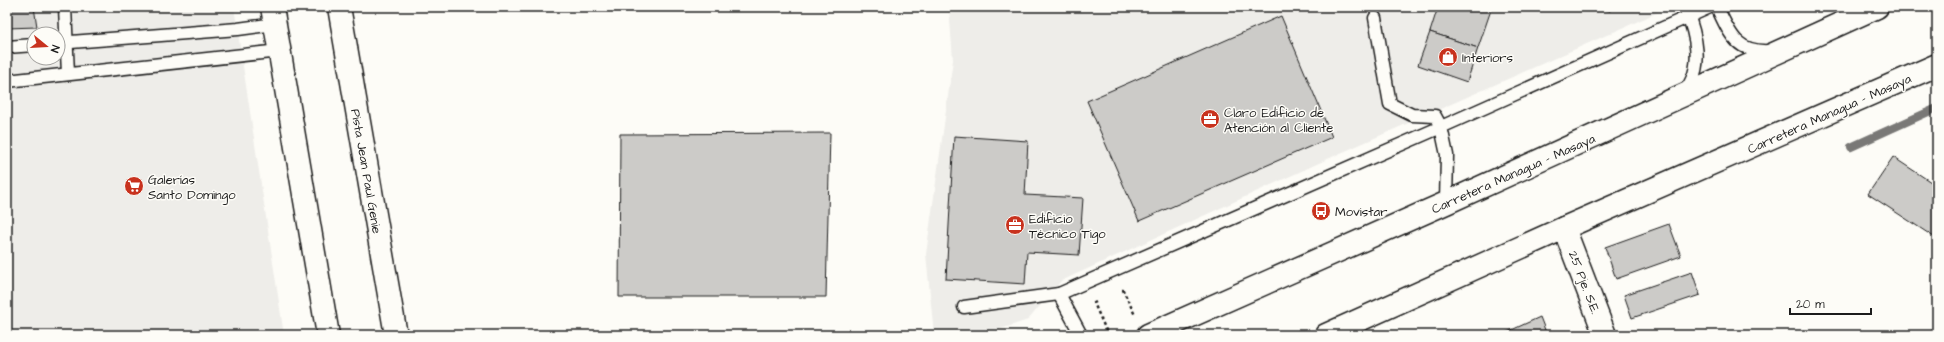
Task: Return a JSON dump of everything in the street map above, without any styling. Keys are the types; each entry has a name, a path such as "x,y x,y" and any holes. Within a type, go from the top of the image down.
{"main road":[{"name":"Pista Jean Paul Genie","path":"338,7 396,335"},
{"name":"Carretera Managua - Masaya","path":"1148,335 1446,203 1876,7"},
{"path":"274,16 328,335"},
{"name":"Carretera Managua - Masaya","path":"1326,335 1564,228 1937,65"},
{"name":"25 Pje. S.E.","path":"1564,228 1605,335"}],"lane":[{"path":"63,26 65,7"},
{"path":"964,306 1059,294 1440,127 1687,12 1710,7"},
{"path":"1717,7 1728,31 1740,46 1756,52 1783,50"},
{"path":"1680,97 1691,85 1696,70 1698,48 1687,12"},
{"path":"66,43 238,29 274,16"},
{"path":"1375,18 1390,104 1412,115 1435,116 1440,127 1447,155 1446,203"},
{"path":"7,47 26,46"},
{"path":"7,81 280,51"},
{"path":"66,64 68,74"},
{"path":"1059,294 1081,335"}],"path":[{"path":"1123,290 1126,296"},
{"path":"1094,303 1108,335"}],"shaded area":[{"name":"Galerías Santo Domingo","path":"7,7 234,7 284,335 7,335"},
{"path":"949,7 1670,7 1343,152 1061,281 1028,320 982,335 934,335 926,254 953,60"}],"building":[{"path":"7,7 34,7 37,26 7,28"},
{"path":"1438,7 1492,7 1478,48 1430,32"},
{"path":"1599,7 1612,7 1610,11"},
{"name":"Claro Edificio de Atención al Cliente","path":"1281,16 1332,137 1139,221 1087,101"},
{"name":"Interiors","path":"1430,32 1478,48 1467,82 1418,65"},
{"path":"830,133 826,297 619,297 620,134"},
{"name":"Edificio Técnico Tigo","path":"954,136 1028,141 1025,195 1083,198 1079,255 1027,252 1025,284 946,279"},
{"path":"1893,157 1937,186 1937,239 1868,194"},
{"path":"1669,224 1681,256 1616,279 1605,247"},
{"path":"1692,272 1700,295 1632,318 1624,295"},
{"path":"1540,317 1547,335 1506,335 1505,333"}],"waterway":[{"path":"1851,147 1937,108"}],"place":[{"name":"Interiors","path":"1448,57"},
{"name":"Claro Edificio de Atención al Cliente","path":"1210,119"},
{"name":"Galerías Santo Domingo","path":"134,186"},
{"name":"Movistar","path":"1321,211"},
{"name":"Edificio Técnico Tigo","path":"1015,225"}]}
